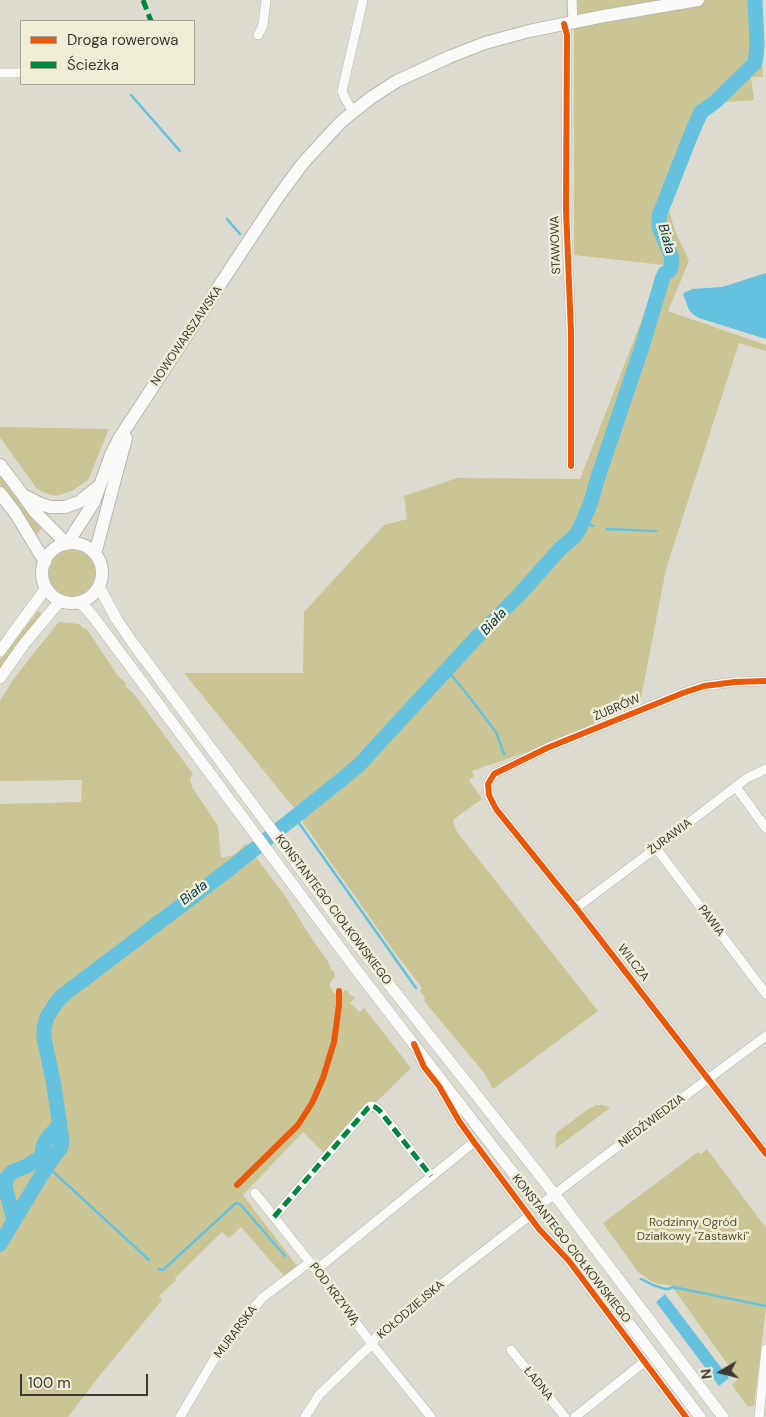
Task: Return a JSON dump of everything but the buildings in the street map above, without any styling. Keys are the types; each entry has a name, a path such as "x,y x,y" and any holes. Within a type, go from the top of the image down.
{"highway":[{"name":"NOWOWARSZAWSKA","path":"67,544 94,502 111,455 120,438 278,197 303,163 340,123 372,96 388,86 459,52 495,40 569,23 698,0"},
{"name":"NOWOWARSZAWSKA","path":"95,554 131,422"},
{"path":"0,465 35,512 67,544"},
{"path":"23,495 50,507 65,507 79,502 100,485"},
{"path":"0,493 45,562"},
{"path":"67,544 75,544 82,545 95,554 101,567 101,580 99,587 91,596 74,603 60,601 46,588 42,575 45,562 53,550 67,544"}],"main road":[{"name":"KONSTANTEGO CIOŁKOWSKIEGO","path":"99,587 117,620 132,642 352,938 555,1194 723,1417"},
{"path":"0,651 46,588"},
{"path":"0,678 24,644 60,601"},
{"name":"KONSTANTEGO CIOŁKOWSKIEGO","path":"80,602 92,615 414,1044 700,1417"},
{"path":"438,1074 445,1075 448,1073 452,1067 451,1062"},
{"path":"628,1322 632,1312 638,1310 644,1313"}],"street":[{"path":"258,35 263,25 266,0"},
{"path":"353,112 343,95 343,84 363,0"},
{"name":"STAWOWA","path":"571,466 571,326 566,209 567,35 572,0"},
{"path":"0,73 20,73"},
{"name":"ŻUBRÓW","path":"488,784 494,774 547,748 683,693 704,686 766,681"},
{"name":"ŻURAWIA","path":"576,908 747,778 766,769"},
{"name":"WILCZA","path":"488,784 489,795 496,808 576,908 766,1154"},
{"path":"736,787 766,828"},
{"name":"PAWIA","path":"656,848 766,994"},
{"name":"NIEDŹWIEDZIA","path":"539,1206 766,1036"},
{"name":"KONSTANTEGO CIOŁKOWSKIEGO","path":"414,1044 424,1067 439,1086 459,1121 474,1142 529,1216 568,1261 686,1417"},
{"path":"274,1217 371,1106 379,1110 431,1176"},
{"name":"MURARSKA","path":"180,1417 222,1346 262,1298 313,1266 474,1142"},
{"name":"POD KRZYWĄ","path":"255,1194 431,1417"},
{"name":"KOŁODZIEJSKA","path":"305,1417 326,1387 372,1344 379,1333 529,1216"},
{"path":"758,1417 766,1349"},
{"name":"ŁADNA","path":"511,1350 565,1417"},
{"path":"575,1417 644,1362"}],"green space":[{"path":"566,0 758,0 763,77 751,77 754,100 717,103 702,113 666,200 675,231 689,261 668,311 766,345 766,351 739,343 666,569 641,698 633,707 530,751 472,771 474,776 469,780 482,799 454,819 453,822 457,832 598,1011 493,1089 485,1074 424,1001 425,998 420,991 422,988 303,823 303,819 184,673 303,673 304,612 384,525 407,519 404,496 457,478 580,479 663,265 574,255 574,26 567,15"},
{"path":"0,427 109,429 88,480 72,491 56,496 37,489 0,437"},
{"path":"0,476 24,509 42,528 36,535 0,484"},
{"path":"72,550 85,554 91,560 95,573 91,586 85,592 72,596 59,592 53,586 49,573 53,560 59,554"},
{"path":"38,611 42,614 0,668 0,660"},
{"path":"60,622 79,624 84,629 86,628 118,676 127,684 125,686 134,694 193,774 190,779 192,787 218,826 221,858 234,855 246,844 285,896 327,960 332,971 334,971 335,977 330,983 333,992 336,994 343,993 345,990 349,991 348,993 355,998 350,1003 360,1012 364,1008 411,1068 324,1153 303,1132 243,1195 297,1266 284,1276 241,1227 229,1238 222,1232 159,1296 162,1300 68,1417 0,1417 0,804 81,802 82,780 0,781 0,701 13,680"},
{"path":"596,1105 610,1108 555,1149 556,1133"},
{"name":"Rodzinny Ogród Działkowy \"Zastawki\"","path":"707,1149 766,1228 766,1308 754,1405 748,1407 732,1385 738,1379 671,1285 658,1284 638,1272 603,1223 698,1152 701,1154"}],"water":[{"path":"766,273 766,339 699,318 689,310 683,294 692,289 722,287"},
{"path":"665,1294 729,1378 719,1386 656,1302"}],"waterway":[{"name":"Biała","path":"0,1244 47,1166 61,1147 62,1142 54,1085 44,1038 47,1017 56,1003 62,996 232,867 359,765 475,639 518,596 560,549 575,536 580,528 591,502 663,277 671,268 672,258 659,227 659,216 701,112 715,102 755,63 757,45 755,0"},
{"path":"131,95 180,151"},
{"path":"227,219 240,234"},
{"path":"583,522 593,526"},
{"path":"607,529 656,531"},
{"path":"447,670 496,732 504,754"},
{"path":"294,816 416,988"},
{"name":"Biała","path":"14,1220 5,1187 6,1179 12,1172 27,1166 42,1156 46,1140 60,1124"},
{"path":"47,1166 149,1260"},
{"path":"159,1269 163,1270 236,1203 240,1204 285,1256"},
{"path":"641,1279 665,1289 673,1287 766,1306"}],"marked path":[{"path":"143,0 151,20"},
{"path":"274,1217 371,1106 379,1110 431,1176"}],"cycle path":[{"path":"564,24 567,35 566,209 571,332 571,466"},
{"path":"766,681 704,686 683,693 547,748 494,774 488,784 489,795 496,809 576,908 766,1154"},
{"path":"237,1185 298,1125 312,1103 323,1078 334,1042 339,991"},
{"path":"414,1044 424,1067 439,1086 459,1121 474,1142 539,1229 569,1261 686,1417"}]}
